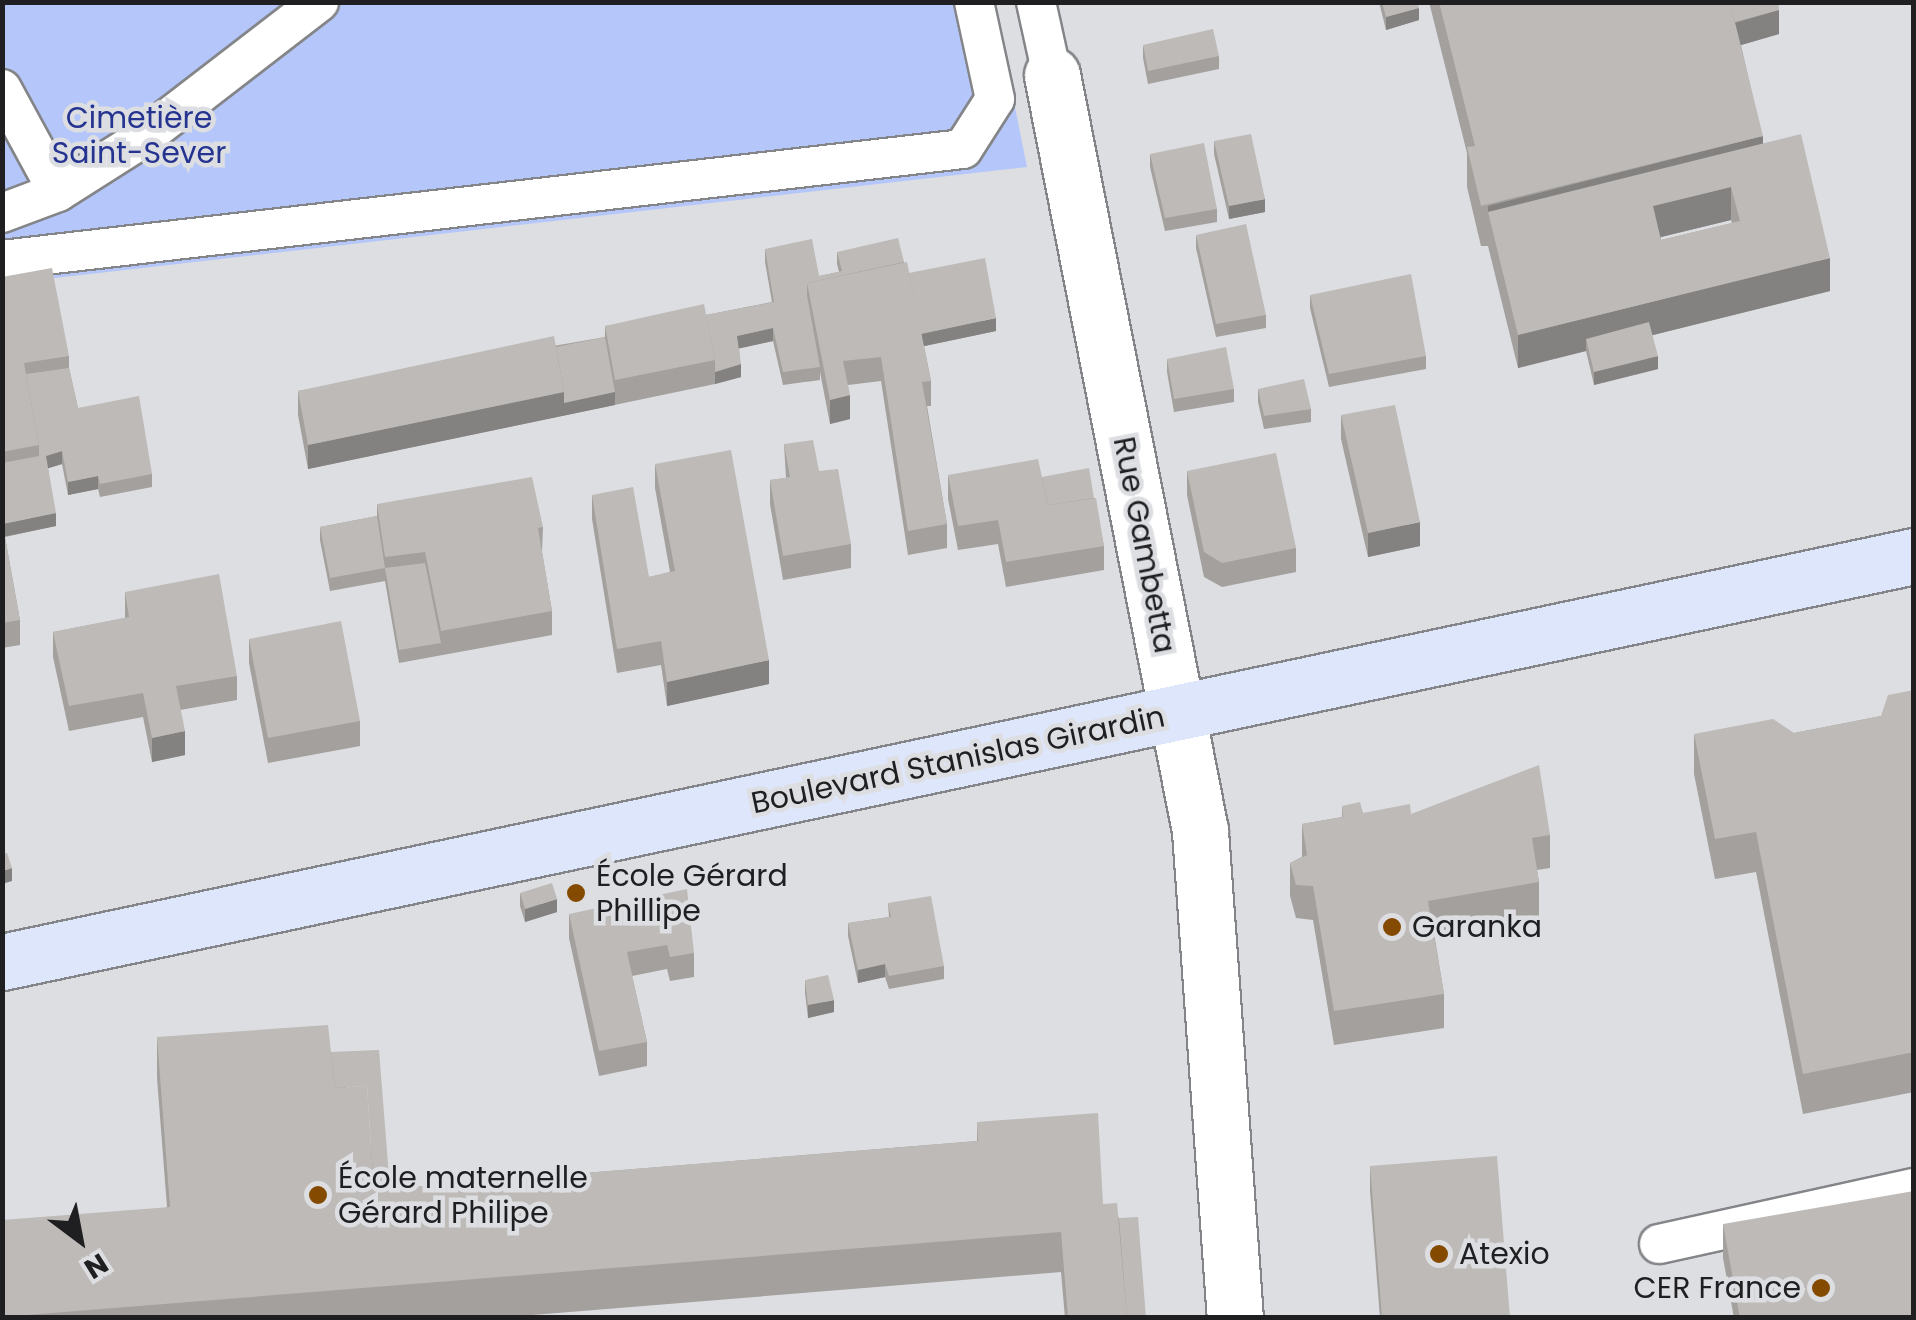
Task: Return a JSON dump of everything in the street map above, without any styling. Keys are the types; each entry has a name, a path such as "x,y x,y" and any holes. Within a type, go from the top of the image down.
{"main road":[{"name":"Boulevard Stanislas Girardin","path":"2,962 1914,556"}],"street":[{"name":"Rue Gambetta","path":"1052,75 1200,832 1235,1318"}],"lane":[{"path":"2,213 58,192 140,140 319,2"},
{"path":"2,260 962,150 995,99 974,2"},
{"path":"1036,2 1052,75"},
{"path":"2,90 58,192"},
{"path":"1659,1244 1914,1188"}],"green space":[{"name":"Cimetière Saint-Sever","path":"2,3 994,3 1027,167 3,284"}],"building":[{"path":"1382,2 1417,2 1419,8 1386,17"},
{"path":"1439,2 1730,2 1763,136 1481,206 1467,147 1475,146"},
{"path":"1730,2 1778,2 1779,10 1735,22"},
{"path":"1213,29 1219,56 1148,71 1143,45"},
{"path":"1251,134 1265,199 1229,206 1214,141"},
{"path":"1801,134 1830,258 1518,335 1488,212","holes":["1731,187 1740,221 1661,240 1653,206"]},
{"path":"1204,143 1217,209 1165,218 1150,154"},
{"path":"1246,224 1266,315 1216,324 1196,235"},
{"path":"898,238 904,262 807,283 820,367 783,372 773,328 737,336 741,364 715,372 706,315 774,302 765,249 812,239 819,276 842,271 837,252"},
{"path":"985,258 996,318 921,334 909,273"},
{"path":"907,262 931,381 922,382 947,524 908,531 881,357 843,361 850,395 830,400 807,283"},
{"path":"52,268 69,356 24,363 39,445 2,452 2,277"},
{"path":"1411,274 1426,356 1329,374 1310,295"},
{"path":"704,304 715,360 615,380 605,326"},
{"path":"1649,322 1658,356 1594,372 1586,339"},
{"path":"554,336 564,392 308,445 298,391"},
{"path":"605,337 615,392 564,403 556,347"},
{"path":"1226,347 1234,389 1174,399 1167,359"},
{"path":"69,368 78,408 139,396 152,474 100,484 98,476 68,482 62,451 46,456 56,513 3,524 2,463 39,456 26,374"},
{"path":"1304,379 1311,409 1264,416 1258,389"},
{"path":"1395,405 1420,522 1368,533 1341,415"},
{"path":"813,440 819,471 838,469 851,544 783,556 770,480 790,477 784,444"},
{"path":"731,450 769,660 667,682 661,641 617,649 592,495 633,487 649,577 675,571 655,464"},
{"path":"1276,453 1296,548 1222,563 1204,552 1187,471"},
{"path":"1038,459 1048,505 1096,498 1104,546 1006,562 998,520 958,526 948,475"},
{"path":"1089,468 1094,498 1048,505 1042,477"},
{"path":"532,477 543,527 538,528 552,611 441,631 425,552 385,557 377,504"},
{"path":"377,516 385,568 330,578 320,527"},
{"path":"2,521 20,620 2,623"},
{"path":"425,563 441,643 399,650 385,568"},
{"path":"219,574 237,676 176,686 185,731 152,738 143,693 69,706 53,632 129,617 125,592"},
{"path":"341,621 360,721 268,738 249,639"},
{"path":"1914,690 1914,1052 1803,1074 1756,832 1715,839 1694,734 1773,719 1794,733 1881,716 1888,695"},
{"name":"Garanka","path":"1539,765 1550,835 1532,838 1539,882 1428,901 1444,994 1334,1011 1313,886 1296,885 1290,863 1307,855 1302,824 1343,817 1342,806 1360,802 1363,813 1410,804 1411,814"},
{"path":"7,853 12,868 2,871 2,854"},
{"path":"552,883 557,899 525,909 520,893"},
{"path":"687,889 694,953 670,957 667,945 627,952 647,1042 599,1051 569,914"},
{"path":"931,896 944,966 889,976 885,964 858,970 848,923 891,917 888,903"},
{"path":"828,975 834,1000 808,1005 805,980"},
{"path":"328,1025 335,1088 367,1086 374,1190 978,1141 977,1122 1098,1113 1103,1204 1117,1203 1127,1318 1068,1318 1061,1232 2,1317 2,1220 170,1207 157,1037"},
{"path":"379,1050 390,1189 374,1190 367,1086 335,1088 331,1052"},
{"name":"Atexio","path":"1497,1156 1510,1318 1382,1318 1370,1166"},
{"name":"CER France","path":"1914,1191 1914,1318 1740,1318 1723,1224"},
{"path":"1138,1217 1146,1318 1127,1318 1119,1218"}],"place":[{"name":"École Gérard Phillipe","path":"576,893"},
{"name":"Garanka","path":"1392,927"},
{"name":"École maternelle Gérard Philipe","path":"318,1195"},
{"name":"Atexio","path":"1439,1254"},
{"name":"CER France","path":"1821,1288"}]}
